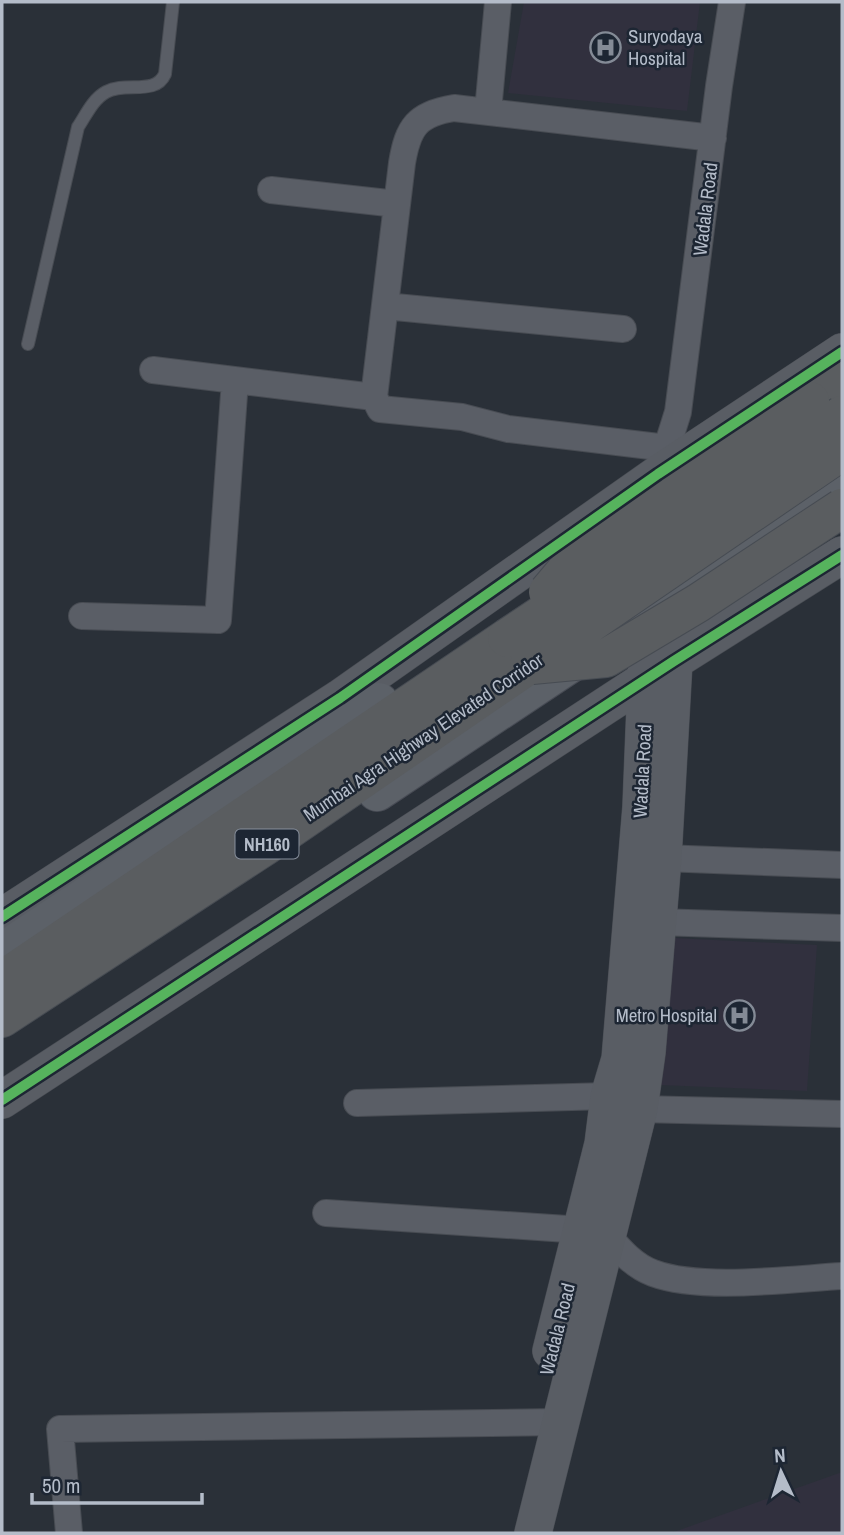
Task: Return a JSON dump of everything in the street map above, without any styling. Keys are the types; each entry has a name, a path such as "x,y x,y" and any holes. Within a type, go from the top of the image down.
{"highway":[{"path":"842,380 831,404 600,540 564,573 518,651 606,658 698,603 842,508"},
{"name":"Mumbai Agra Highway Elevated Corridor","path":"2,980 518,651 842,451"},
{"name":"Mumbai Agra Highway Elevated Corridor","path":"2,1018 265,846 518,651"}],"main road":[{"path":"2,952 668,481 831,404"},
{"path":"2,1039 842,485"}],"street":[{"path":"488,111 498,2"},
{"name":"Wadala Road","path":"668,481 732,2"},
{"path":"668,481 530,433 462,417 398,413 380,409 374,397 397,204 406,140 417,121 434,111 454,108 488,111 713,138"},
{"path":"271,190 397,204"},
{"path":"385,306 623,329"},
{"path":"2,917 668,481 842,352"},
{"path":"153,370 374,397"},
{"path":"82,616 218,620 235,380"},
{"path":"660,670 668,481"},
{"path":"2,1100 660,670 842,555"},
{"name":"Wadala Road","path":"510,1533 547,1422 595,1233 624,1102 647,1052 663,858 660,670"},
{"name":"Wadala Road","path":"624,1102 620,1059 640,807 660,670"},
{"path":"663,858 842,865"},
{"path":"657,922 842,928"},
{"path":"356,1103 624,1102 842,1114"},
{"path":"326,1213 595,1233 629,1260 653,1273 684,1281 721,1283 842,1276"},
{"path":"69,1533 60,1429 547,1422"},
{"name":"Wadala Road","path":"533,1533 547,1422"}],"lane":[{"path":"28,344 78,127 92,105 104,93 123,86 155,86 162,81 173,2"}],"shaded area":[{"name":"Suryodaya Hospital","path":"524,2 700,2 687,111 508,93"},
{"name":"Metro Hospital","path":"674,938 817,945 807,1091 660,1085"},
{"path":"842,1472 842,1533 671,1533"}],"cycle path":[{"path":"2,917 340,698 658,474 842,352"},
{"path":"2,1100 674,661 842,555"}],"place":[{"name":"Suryodaya Hospital","path":"605,47"},
{"name":"Metro Hospital","path":"740,1015"}]}
